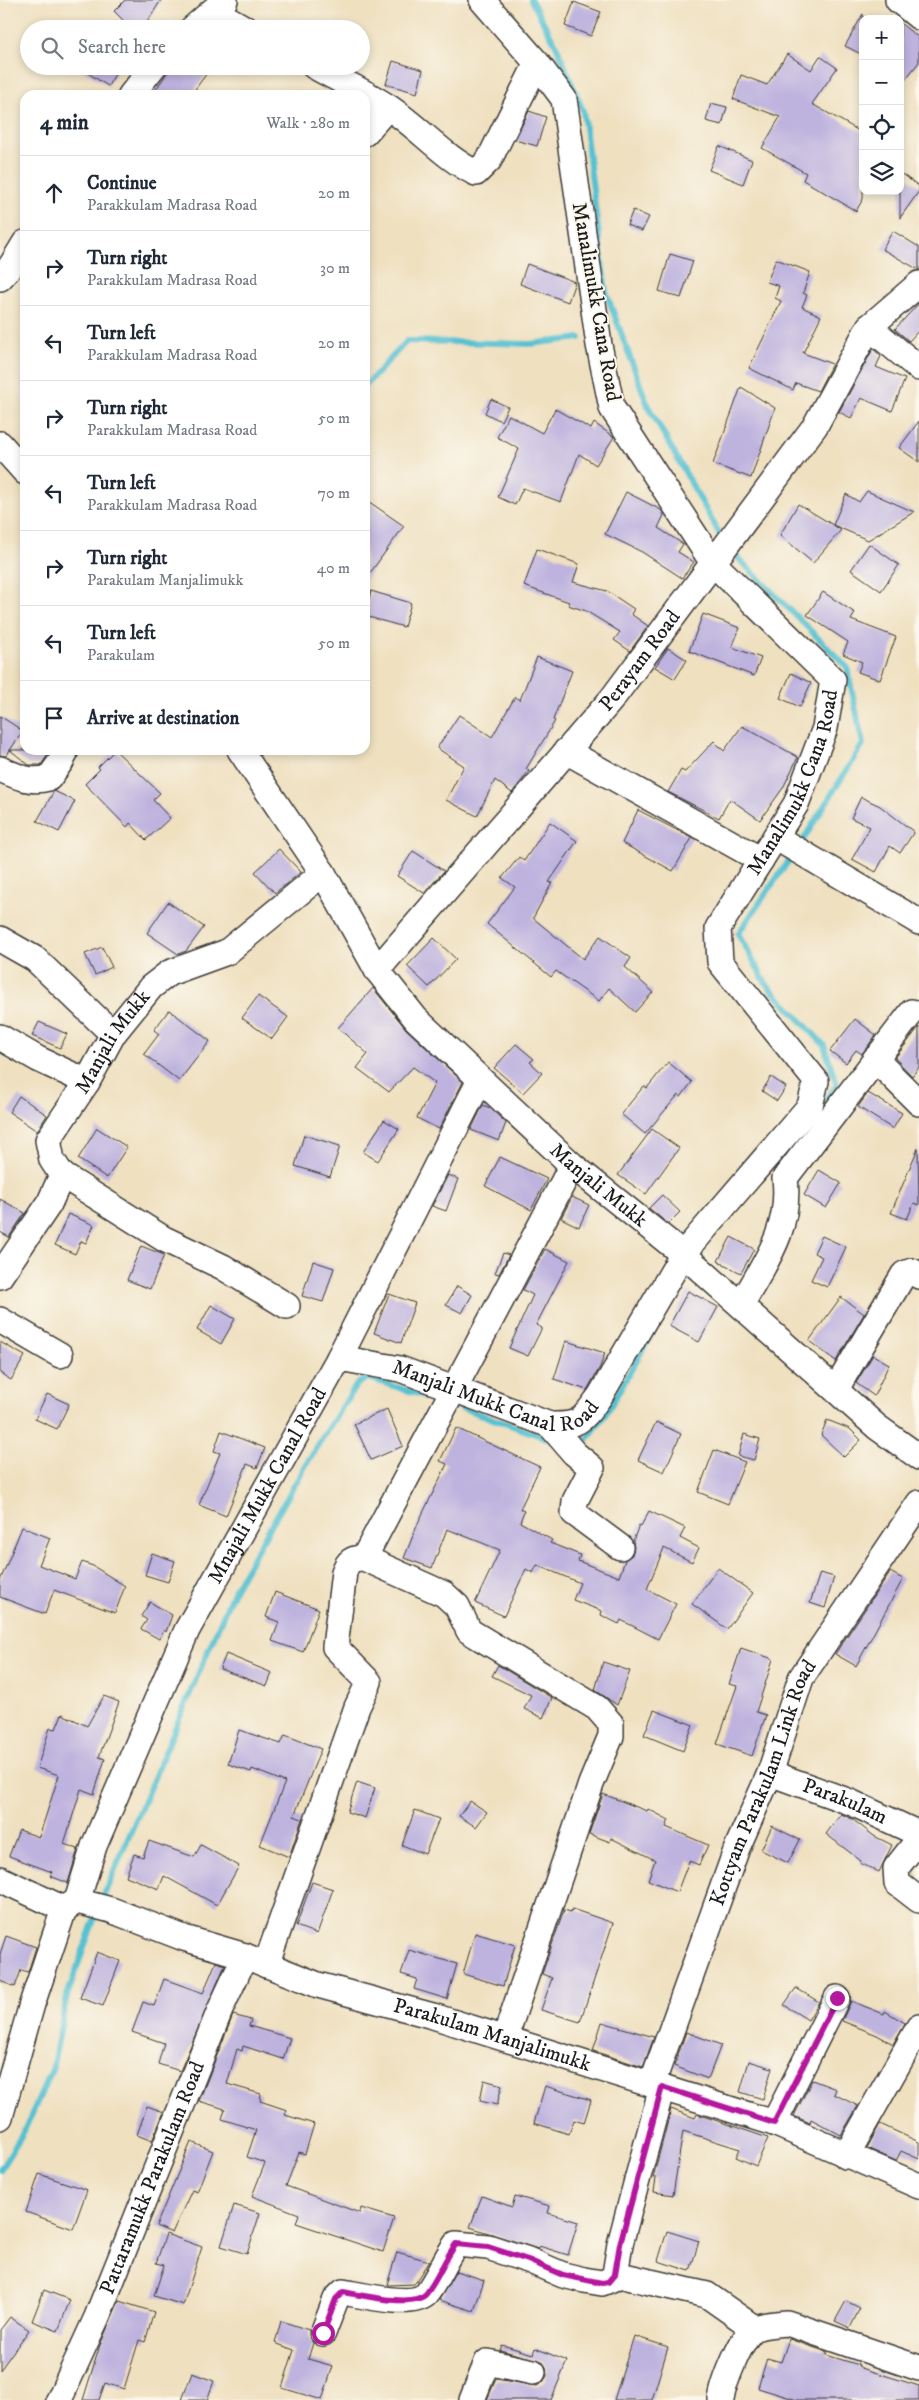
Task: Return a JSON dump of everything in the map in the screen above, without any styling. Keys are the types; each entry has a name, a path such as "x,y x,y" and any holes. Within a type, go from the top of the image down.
{"street":[{"name":"Manalimukk Cana Road","path":"482,0 537,63 564,99 599,345 612,408 713,563 833,680 825,728 796,804 718,928 720,962 816,1081 810,1106 683,1254"},
{"path":"898,0 919,17"},
{"path":"202,20 219,5 236,20"},
{"path":"370,97 388,107 431,139 459,165 476,173 489,160 537,63"},
{"path":"135,90 147,75"},
{"path":"330,75 357,90"},
{"path":"370,127 388,107"},
{"path":"0,278 11,266 20,251"},
{"path":"919,284 869,327 919,368"},
{"name":"Perayam Road","path":"377,970 611,700 815,426 869,327"},
{"path":"0,444 20,466"},
{"path":"566,750 761,860"},
{"path":"0,769 24,780 38,781 50,778 64,755"},
{"name":"Manjali Mukk","path":"243,755 323,873 377,970 416,1019 572,1165 683,1254 877,1427 919,1456"},
{"path":"775,838 919,922"},
{"name":"Manjali Mukk","path":"62,1175 52,1160 48,1140 87,1082 113,1034 152,987 170,973 227,952 323,873"},
{"path":"0,939 35,959 113,1034"},
{"path":"741,1305 781,1232 788,1199 785,1178 874,1059 912,1012"},
{"path":"0,1037 38,1059 87,1082"},
{"path":"874,1059 919,1103"},
{"name":"Mnajali Mukk Canal Road","path":"0,2117 32,2004 76,1905 94,1846 187,1630 339,1358 480,1080"},
{"path":"505,2038 591,1784 611,1736 610,1724 597,1708 469,1631 458,1606 444,1594 364,1558 453,1388 482,1341 572,1165"},
{"path":"0,1276 49,1204 62,1175 164,1239 223,1267 287,1306"},
{"name":"Manjali Mukk Canal Road","path":"339,1358 400,1369 550,1425 569,1426 585,1416 600,1396 683,1254"},
{"path":"836,1389 904,1274 912,1271 919,1276"},
{"path":"0,1320 60,1355"},
{"path":"550,1425 574,1453 592,1468 575,1501 574,1513 620,1547"},
{"name":"Kottyam Parakulam Link Road","path":"615,2274 620,2244 657,2086 737,1848 770,1773 801,1678 919,1503"},
{"name":"Pattaramukk Parakulam Road","path":"59,2400 97,2317 220,2010 255,1960 357,1707 369,1682 335,1647 344,1572 348,1563 354,1558 364,1558"},
{"name":"Parakulam","path":"770,1773 850,1802 919,1834"},
{"path":"919,1838 896,1868 897,1882 919,1900"},
{"name":"Parakulam Manjalimukk","path":"0,1879 76,1905 111,1910 184,1938 255,1960 318,1985 505,2038 774,2123 846,2156 919,2186"},
{"path":"774,2123 837,1998"},
{"path":"846,2156 919,2027"},
{"path":"323,2333 336,2299 343,2292 362,2296 406,2300 416,2300 424,2296 446,2257 456,2244 488,2247 528,2260 563,2275 602,2283 608,2282 615,2274 708,2295 754,2328"},
{"path":"721,2400 745,2336 754,2328 786,2323 919,2368"},
{"path":"472,2400 488,2362 533,2372"}],"building":[{"path":"125,0 161,0 149,20 123,20 114,11"},
{"path":"574,2 601,12 591,36 565,26"},
{"path":"859,21 859,53 845,46"},
{"path":"904,26 919,38 919,62 904,81"},
{"path":"787,54 811,70 820,56 837,68 812,104 859,131 859,195 863,195 863,199 856,211 803,180 806,173 762,148 780,117 733,99 741,75 767,85"},
{"path":"393,61 423,70 417,93 386,84"},
{"path":"91,75 115,75 108,86"},
{"path":"166,75 205,75 195,90 155,90"},
{"path":"711,103 727,107 722,125 706,121"},
{"path":"529,111 546,117 537,146 515,140"},
{"path":"719,146 752,160 743,184 709,170"},
{"path":"904,176 919,186 919,191 900,218 900,195 904,195"},
{"path":"633,210 649,217 642,231 627,225"},
{"path":"893,231 919,247 919,270 882,249"},
{"path":"670,254 693,261 681,298 659,291"},
{"path":"776,259 810,272 803,293 807,295 802,307 821,316 803,353 832,364 818,391 796,383 793,390 749,368 781,301 775,298 779,286 767,282"},
{"path":"527,264 575,282 568,302 520,284"},
{"path":"919,303 919,330 909,341 895,329"},
{"path":"873,349 881,356 876,367 905,379 892,411 861,398 851,418 839,412"},
{"path":"741,387 775,408 751,478 713,464"},
{"path":"491,399 508,407 501,421 485,413"},
{"path":"555,409 591,429 594,423 614,437 596,465 579,454 561,502 523,488 515,505 498,497 519,449 497,437 509,415 542,433"},
{"path":"919,421 919,462 899,448"},
{"path":"867,491 914,512 868,540 833,525 846,494 859,502"},
{"path":"626,492 661,510 664,515 658,528 683,544 678,552 694,562 682,578 642,552 605,534"},
{"path":"370,502 404,526 370,573"},
{"path":"798,504 841,530 813,563 780,535"},
{"path":"869,544 899,565 881,591 851,570"},
{"path":"537,549 579,564 573,582 607,591 634,609 631,614 648,626 630,651 614,640 620,632 586,611 568,605 569,602 524,586"},
{"path":"371,591 411,603 404,627 370,617"},
{"path":"823,592 855,613 851,620 896,637 880,680 858,672 862,662 843,654 848,642 807,615"},
{"path":"703,614 740,628 732,647 761,658 754,676 689,651"},
{"path":"668,648 687,660 675,679 655,667"},
{"path":"537,657 572,671 553,720 555,721 526,769 529,771 512,793 495,780 477,816 446,800 464,766 437,748 459,715 492,737 515,697 520,700"},
{"path":"791,673 811,683 800,707 780,698"},
{"path":"0,716 20,729 20,735 6,756 0,755"},
{"path":"742,726 798,757 783,788 760,820 730,799 719,818 668,792 681,770 685,772 714,741 724,751"},
{"path":"10,750 20,750 20,755 48,755 41,765 29,765"},
{"path":"110,755 120,755 160,793 153,800 170,818 146,840 130,823 127,827 85,784 100,769 98,767"},
{"path":"54,791 75,801 59,832 37,821"},
{"path":"861,797 880,806 914,832 900,853 890,846 876,872 852,859 870,827 851,818"},
{"path":"638,810 692,838 673,871 622,843"},
{"path":"550,822 577,841 549,882 552,883 533,918 583,959 600,936 631,958 625,967 653,992 635,1012 609,988 599,1001 556,971 551,977 487,924 515,887 502,878 519,857 524,861"},
{"path":"279,849 301,872 275,893 255,872"},
{"path":"413,851 444,871 424,893 397,876"},
{"path":"168,902 204,927 186,951 178,954 147,933"},
{"path":"434,938 456,959 429,987 407,966"},
{"path":"102,947 112,967 95,975 85,954"},
{"path":"373,988 406,1029 463,1082 439,1129 417,1118 435,1083 413,1067 389,1092 357,1068 368,1054 338,1028"},
{"path":"258,996 288,1017 272,1039 242,1018"},
{"path":"169,1010 210,1041 179,1081 144,1054 159,1034 154,1030"},
{"path":"855,1019 876,1035 862,1054 856,1050 846,1063 830,1051"},
{"path":"39,1022 67,1034 60,1048 32,1036"},
{"path":"919,1027 919,1067 912,1076 895,1058"},
{"path":"516,1044 534,1059 530,1062 542,1073 523,1093 494,1068"},
{"path":"668,1062 692,1082 681,1097 678,1095 645,1134 621,1114 644,1086 647,1088"},
{"path":"771,1077 786,1087 777,1101 762,1091"},
{"path":"868,1093 902,1113 893,1129 858,1107"},
{"path":"19,1096 47,1115 37,1131 9,1112"},
{"path":"483,1105 490,1108 506,1123 499,1141 471,1130"},
{"path":"384,1120 399,1129 378,1161 363,1152"},
{"path":"97,1128 127,1147 107,1178 78,1159"},
{"path":"652,1129 679,1148 646,1194 618,1175"},
{"path":"304,1135 340,1146 330,1177 295,1166"},
{"path":"918,1148 919,1205 914,1203 907,1219 891,1213"},
{"path":"500,1157 547,1179 531,1210 485,1186"},
{"path":"819,1170 841,1183 826,1208 804,1195"},
{"path":"448,1175 458,1179 446,1211 432,1206"},
{"path":"662,1195 680,1212 668,1224 649,1208"},
{"path":"572,1197 589,1205 579,1227 561,1218"},
{"path":"0,1199 25,1213 9,1237 0,1232"},
{"path":"68,1214 94,1225 86,1243 81,1241 75,1254 55,1245"},
{"path":"822,1236 846,1247 827,1287 811,1280 822,1257 814,1253"},
{"path":"731,1237 754,1249 741,1273 718,1261"},
{"path":"141,1246 164,1255 150,1289 127,1280"},
{"path":"545,1249 569,1261 536,1325 542,1328 528,1356 509,1348 533,1295 523,1290"},
{"path":"503,1253 509,1255 499,1274 495,1273"},
{"path":"313,1261 334,1268 323,1302 302,1296"},
{"path":"457,1286 472,1295 462,1313 446,1305"},
{"path":"688,1291 718,1307 699,1342 669,1326"},
{"path":"389,1294 415,1303 401,1343 374,1333"},
{"path":"841,1297 864,1314 836,1361 809,1341"},
{"path":"211,1305 235,1319 221,1344 197,1330"},
{"path":"566,1341 605,1353 600,1367 587,1390 554,1379"},
{"path":"0,1342 25,1356 11,1380 0,1373"},
{"path":"873,1355 889,1364 874,1396 856,1383"},
{"path":"47,1394 69,1404 57,1429 35,1419"},
{"path":"387,1409 403,1446 371,1460 354,1424"},
{"path":"827,1420 850,1429 861,1440 844,1457 821,1435"},
{"path":"656,1422 681,1434 664,1472 638,1460"},
{"path":"456,1428 540,1467 520,1509 524,1511 520,1522 552,1540 550,1543 580,1555 578,1561 619,1577 625,1560 632,1555 633,1541 639,1525 641,1526 649,1511 685,1528 680,1538 699,1548 692,1562 664,1548 647,1589 676,1604 658,1639 621,1620 619,1624 601,1615 602,1611 573,1600 580,1583 537,1565 533,1573 526,1569 504,1616 475,1603 500,1550 447,1529 432,1568 404,1558 419,1521 447,1464 440,1461"},
{"path":"221,1431 265,1448 257,1468 247,1464 226,1516 199,1505 220,1453 214,1451"},
{"path":"744,1434 760,1439 754,1460 738,1456"},
{"path":"714,1450 745,1462 728,1504 698,1492"},
{"path":"22,1527 50,1538 39,1565 75,1579 82,1562 93,1566 125,1586 115,1613 54,1590 45,1614 0,1597 0,1581"},
{"path":"152,1553 175,1561 168,1582 145,1575"},
{"path":"718,1568 753,1593 727,1629 692,1604"},
{"path":"890,1572 903,1579 856,1666 835,1654"},
{"path":"820,1573 834,1577 825,1608 810,1603"},
{"path":"275,1592 319,1609 303,1652 272,1641 279,1622 266,1617"},
{"path":"150,1602 172,1615 166,1632 164,1630 159,1639 141,1629 147,1620 141,1616"},
{"path":"741,1648 773,1659 756,1712 766,1715 752,1756 717,1744 737,1686 729,1684"},
{"path":"226,1654 272,1673 267,1686 220,1669"},
{"path":"603,1662 630,1671 617,1705 595,1690"},
{"path":"498,1665 552,1698 543,1718 524,1709 531,1695 492,1676"},
{"path":"104,1696 119,1702 99,1757 105,1759 94,1794 81,1789 64,1844 78,1849 68,1883 50,1876 52,1872 9,1856 19,1830 39,1837 59,1775 37,1768 50,1728 56,1729 62,1714 87,1726"},
{"path":"654,1710 693,1725 683,1751 644,1735"},
{"path":"239,1730 281,1744 285,1735 321,1749 294,1816 302,1819 289,1857 260,1845 285,1782 252,1769 251,1772 228,1764"},
{"path":"357,1782 375,1788 365,1818 347,1812"},
{"path":"603,1794 647,1811 648,1809 669,1820 666,1827 708,1845 699,1865 689,1861 677,1892 648,1880 655,1860 611,1838 610,1842 589,1834"},
{"path":"470,1801 487,1812 476,1827 459,1816"},
{"path":"415,1810 439,1819 425,1854 402,1845"},
{"path":"841,1814 852,1819 874,1836 892,1845 879,1872 860,1863 861,1861 826,1834"},
{"path":"772,1826 800,1840 788,1863 761,1850"},
{"path":"149,1841 194,1857 201,1845 239,1866 217,1905 164,1876 159,1889 126,1876 134,1854 143,1857"},
{"path":"312,1882 333,1889 317,1934 296,1926"},
{"path":"572,1909 613,1923 580,2022 541,2010 552,1978 542,1974 564,1910 571,1912"},
{"path":"475,1933 515,1945 503,1986 463,1974"},
{"path":"6,1936 36,1947 28,1972 21,1970 15,1987 0,1981 0,1954"},
{"path":"409,1950 457,1964 447,1999 414,1989 417,1979 401,1974"},
{"path":"97,1952 120,1961 103,2006 80,1998"},
{"path":"216,1962 225,1965 180,2071 158,2064 164,2043 132,2032 143,2002 154,2006 164,1979 203,1993"},
{"path":"796,1988 819,2002 808,2020 784,2005"},
{"path":"851,2001 884,2014 885,2011 905,2023 893,2044 877,2035 842,2021"},
{"path":"233,2015 251,2020 249,2026 290,2038 283,2059 243,2046 242,2051 237,2049 227,2084 261,2094 260,2101 287,2110 285,2115 314,2124 305,2154 299,2152 286,2186 360,2213 361,2208 394,2218 383,2252 296,2223 299,2214 252,2196 265,2163 247,2157 256,2130 222,2119 225,2109 199,2101"},
{"path":"602,2022 654,2037 643,2067 593,2051"},
{"path":"686,2032 721,2045 708,2079 674,2066"},
{"path":"749,2061 772,2068 763,2099 740,2092"},
{"path":"484,2080 502,2085 497,2105 480,2101"},
{"path":"812,2080 836,2089 834,2094 858,2106 841,2135 811,2119 810,2123 794,2116"},
{"path":"545,2086 591,2100 584,2123 574,2120 569,2134 534,2123"},
{"path":"147,2106 164,2112 152,2141 137,2135"},
{"path":"671,2109 695,2118 697,2114 768,2138 756,2166 736,2157 740,2149 683,2131 673,2195 654,2192 656,2178 653,2178"},
{"path":"880,2124 919,2142 919,2159 901,2151 896,2161 867,2148"},
{"path":"191,2142 213,2151 197,2192 192,2190 172,2233 156,2226"},
{"path":"39,2174 87,2190 73,2229 26,2212"},
{"path":"482,2196 512,2207 515,2196 550,2206 548,2213 578,2222 568,2255 539,2246 538,2249 470,2227"},
{"path":"234,2205 260,2213 247,2254 221,2246"},
{"path":"667,2231 699,2241 690,2271 658,2261"},
{"path":"166,2234 202,2247 183,2305 154,2296 164,2265 156,2263"},
{"path":"397,2252 429,2261 414,2284 387,2285"},
{"path":"456,2271 484,2280 474,2311 439,2300"},
{"path":"44,2290 70,2300 58,2331 32,2321"},
{"path":"119,2301 154,2312 145,2342 139,2340 124,2389 105,2383 99,2400 83,2400 100,2345"},
{"path":"846,2301 860,2308 850,2328 835,2321"},
{"path":"10,2317 29,2330 0,2370 0,2330"},
{"path":"281,2321 309,2330 309,2336 313,2343 308,2359 333,2366 322,2400 282,2388 294,2350 275,2343"},
{"path":"634,2336 668,2347 652,2400 614,2400"},
{"path":"789,2339 827,2352 826,2355 859,2365 858,2367 919,2386 919,2400 797,2400 758,2388 767,2358 781,2362"},
{"path":"502,2345 533,2354 535,2348 567,2361 551,2400 487,2400 496,2379 537,2386 547,2376 546,2367 542,2361 500,2350"},
{"path":"192,2373 214,2381 207,2400 182,2400"}],"waterway":[{"path":"531,0 556,45 583,111 606,292 648,406 719,533"},
{"path":"370,381 407,341 530,344 580,338"},
{"path":"731,551 847,667 863,744 800,845"},
{"path":"794,853 738,934 767,985 824,1045 837,1085 819,1107"},
{"path":"574,1442 584,1444 607,1412 685,1276"},
{"path":"101,1902 234,1590 314,1451 357,1384 368,1378 440,1401"},
{"path":"454,1405 552,1440"},
{"path":"0,2170 23,2133 52,2070 67,1996 97,1911"}],"route":[{"path":"323,2333 336,2299 343,2292 362,2296 416,2300 424,2296 446,2257 456,2244 488,2247 512,2254 563,2275 602,2283 608,2282 615,2274 620,2244 662,2087 774,2123 837,1998"}]}
